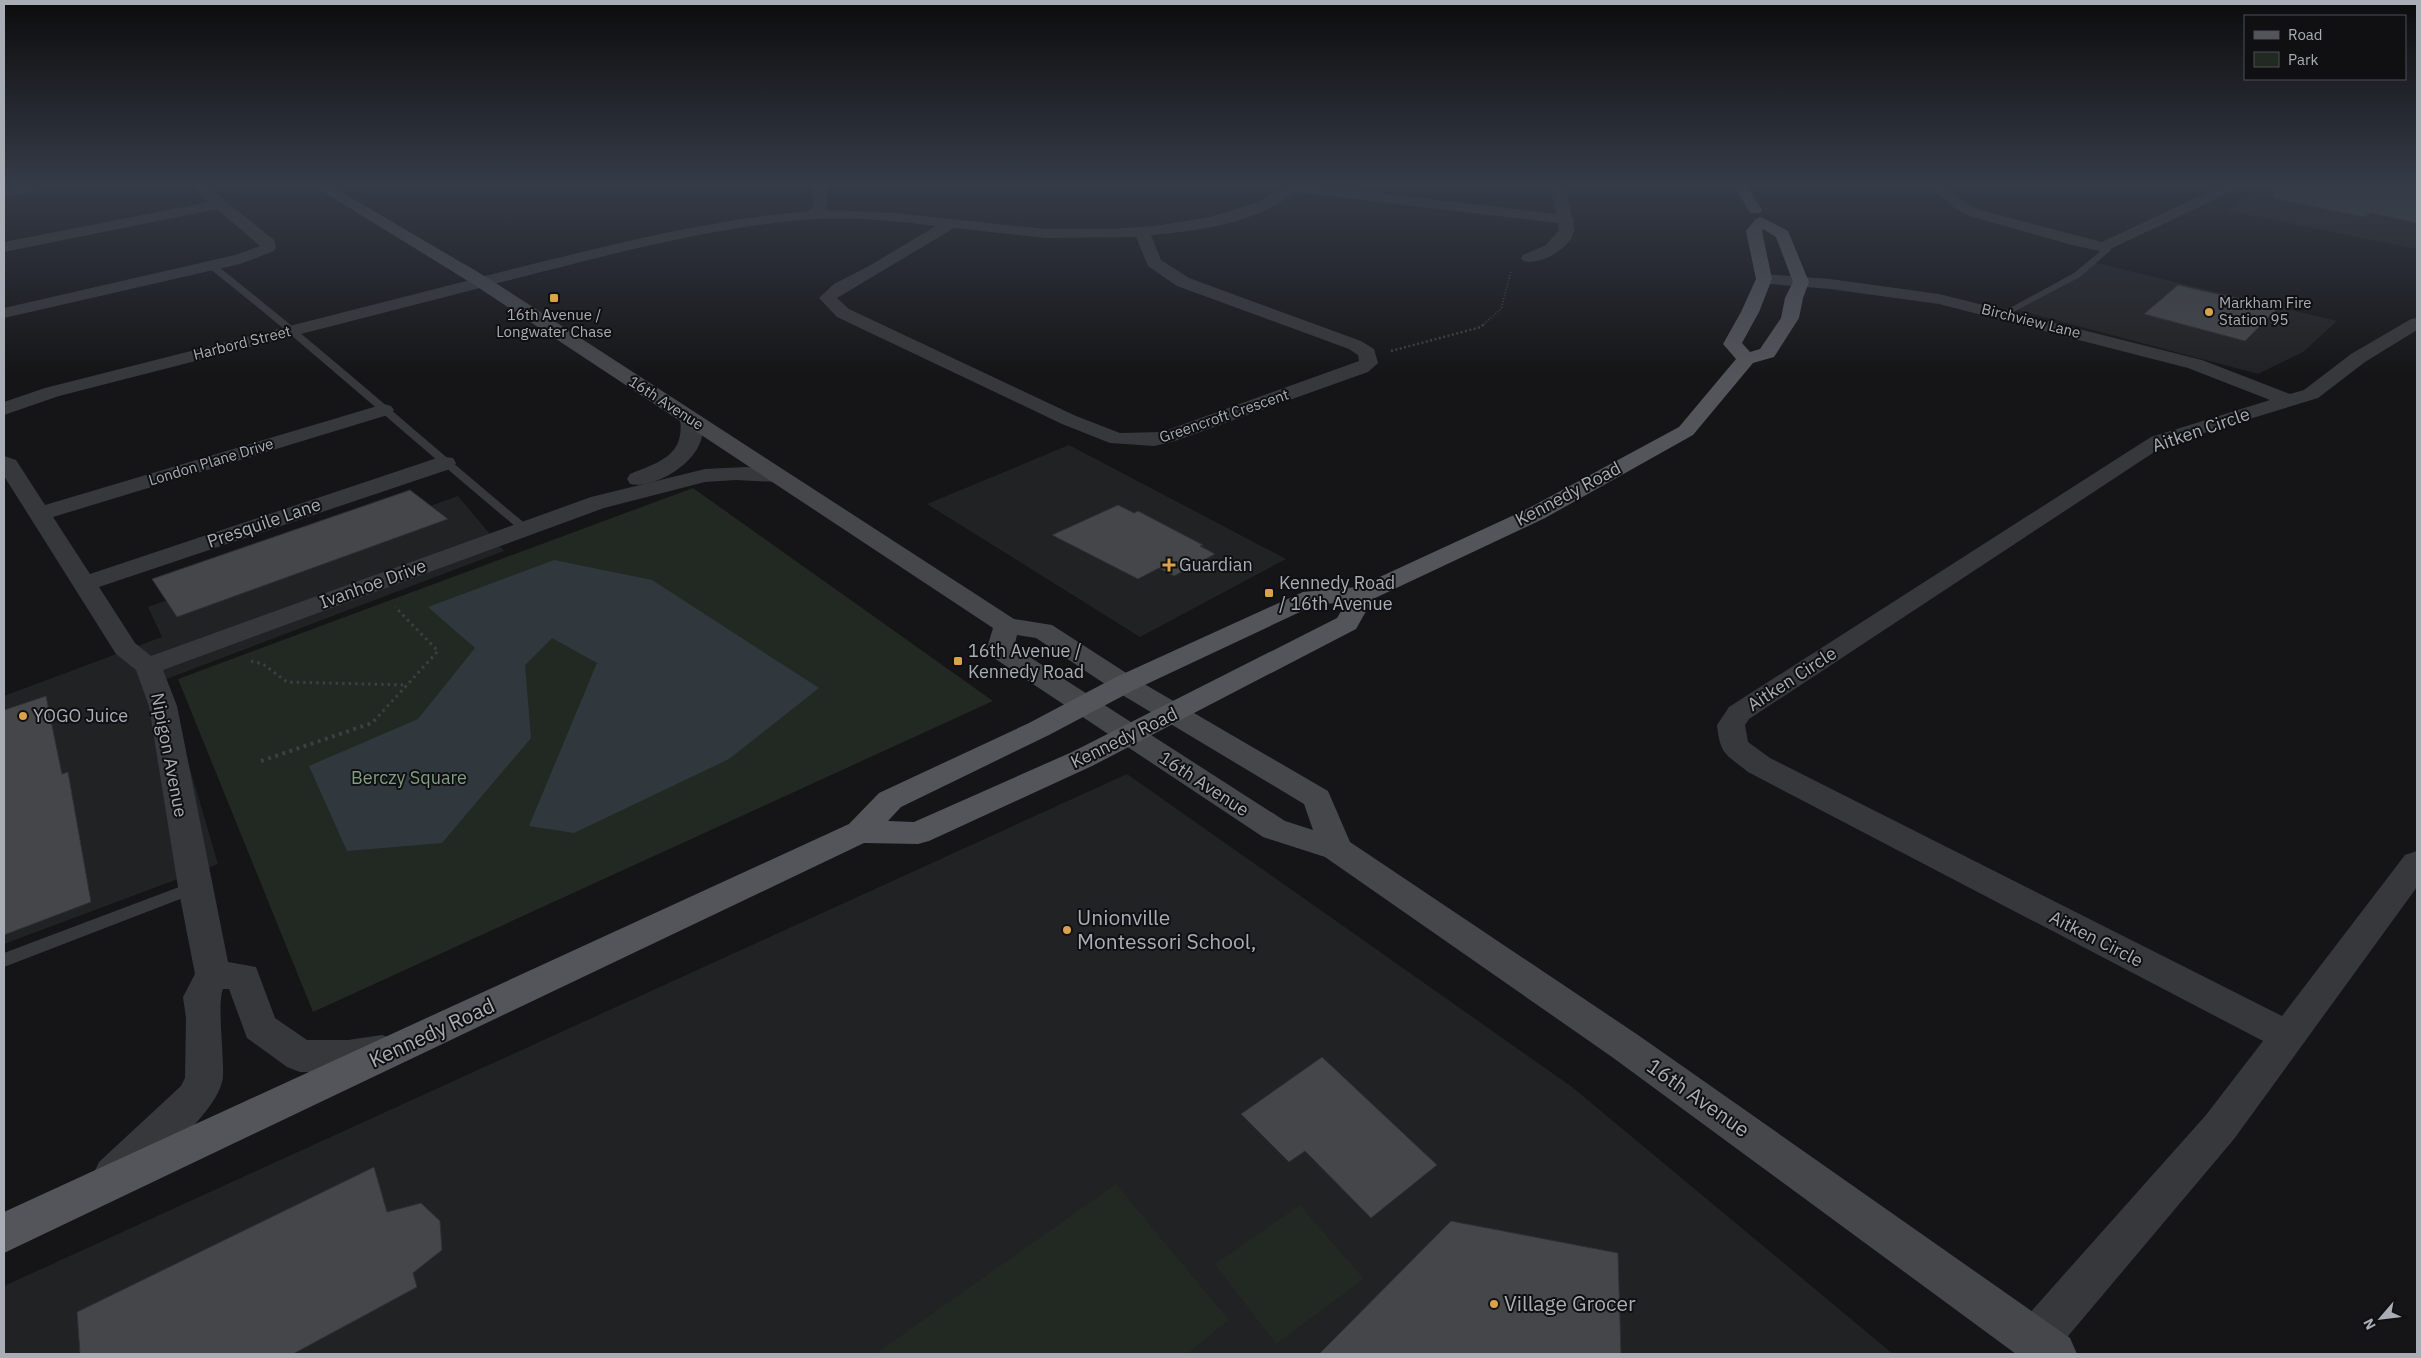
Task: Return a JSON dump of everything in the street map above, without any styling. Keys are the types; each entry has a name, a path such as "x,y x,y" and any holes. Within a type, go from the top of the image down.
{"main road":[{"name":"16th Avenue","path":"427,249 482,282 1007,626 1043,631 1124,684 1316,798 1336,849"},
{"path":"1746,359 1732,344 1750,312 1764,280 1758,249"},
{"path":"1789,249 1801,282"},
{"name":"Kennedy Road","path":"4,1233 860,832 890,800 1039,729 1124,684 1312,597 1363,594 1536,512 1686,431 1746,359 1767,353 1790,318 1794,298 1801,282"},
{"name":"Kennedy Road","path":"860,832 918,833 1082,759 1347,623 1363,594"},
{"name":"16th Avenue","path":"1007,626 1000,646 1002,651 1274,830 1336,849 1625,1046 2044,1347"}],"street":[{"path":"4,312 250,257 265,249"},
{"name":"Harbord Street","path":"4,408 52,392 610,249"},
{"name":"Greencroft Crescent","path":"908,249 843,286 828,298 843,313 1070,420 1118,439 1154,440 1168,437 1361,368 1369,363 1368,357"},
{"path":"1149,249 1154,263 1183,282 1354,345 1367,353 1368,357"},
{"path":"1529,258 1553,249"},
{"name":"Birchview Lane","path":"1764,280 1801,282 1939,299 2195,364 2289,401"},
{"name":"Aitken Circle","path":"2288,1036 2182,984 1759,765 1734,746 1731,725 1739,713 2158,441 2311,394 2358,358 2417,323"},
{"name":"London Plane Drive","path":"38,514 384,410"},
{"name":"Ivanhoe Drive","path":"599,502 608,492 668,466 688,450 694,431 690,419"},
{"path":"4,462 8,465 125,648 148,666"},
{"name":"Presquile Lane","path":"84,584 444,463"},
{"name":"Ivanhoe Drive","path":"148,666 599,502 623,499 663,485 697,477 731,473 776,475"},
{"name":"Nipigon Avenue","path":"148,666 163,706 195,887 213,974"},
{"path":"2044,1347 2220,1127 2417,863"},
{"path":"100,1188 196,1097 204,1078 204,1018 201,997 213,974 243,978 260,1026 300,1056 348,1056 396,1049"}],"lane":[{"path":"2004,314 2078,275 2107,249"},
{"path":"212,266 293,330 444,463 524,528"},
{"path":"4,960 195,887"}],"path":[{"path":"1368,357 1481,327 1501,309 1512,270 1529,258"},
{"path":"261,761 372,723 438,651 395,607"},
{"path":"251,661 263,664 288,682 407,685"}],"shaded area":[{"path":"2092,262 2337,321 2303,352 2258,374 2018,310"},
{"path":"1069,445 1286,559 1140,637 927,504"},
{"path":"458,496 504,551 164,680 218,864 4,944 4,696 162,637 148,607"},
{"path":"554,560 652,580 819,688 729,759 574,833 529,826 597,663 552,638 525,665 531,738 442,843 347,851 309,766 418,719 475,648 428,607"},
{"name":"Unionville Montessori School,","path":"1127,774 1572,1087 1893,1354 4,1354 4,1286"}],"green space":[{"name":"Berczy Square","path":"693,488 993,701 313,1012 178,679"},
{"path":"1116,1184 1229,1320 1187,1354 875,1354"},
{"path":"1300,1205 1364,1279 1276,1344 1215,1264"}],"building":[{"name":"Markham Fire Station 95","path":"2178,285 2278,308 2245,341 2144,314"},
{"path":"410,490 448,519 177,617 152,579"},
{"path":"1118,505 1134,513 1138,511 1203,545 1200,546 1215,554 1174,576 1159,568 1138,579 1052,535"},
{"path":"46,696 62,774 68,772 91,902 4,935 4,710"},
{"path":"1322,1057 1437,1165 1371,1218 1305,1151 1289,1162 1241,1114"},
{"path":"374,1167 387,1212 421,1203 440,1221 442,1250 413,1273 417,1287 293,1354 80,1354 77,1312"},
{"name":"Village Grocer","path":"1451,1221 1618,1253 1621,1354 1319,1354"}],"place":[{"name":"16th Avenue / Longwater Chase","path":"554,298"},
{"name":"Markham Fire Station 95","path":"2209,312"},
{"name":"Guardian","path":"1169,565"},
{"name":"Kennedy Road / 16th Avenue","path":"1269,593"},
{"name":"16th Avenue / Kennedy Road","path":"958,661"},
{"name":"YOGO Juice","path":"23,716"},
{"name":"Unionville Montessori School,","path":"1067,930"},
{"name":"Village Grocer","path":"1494,1304"}]}
